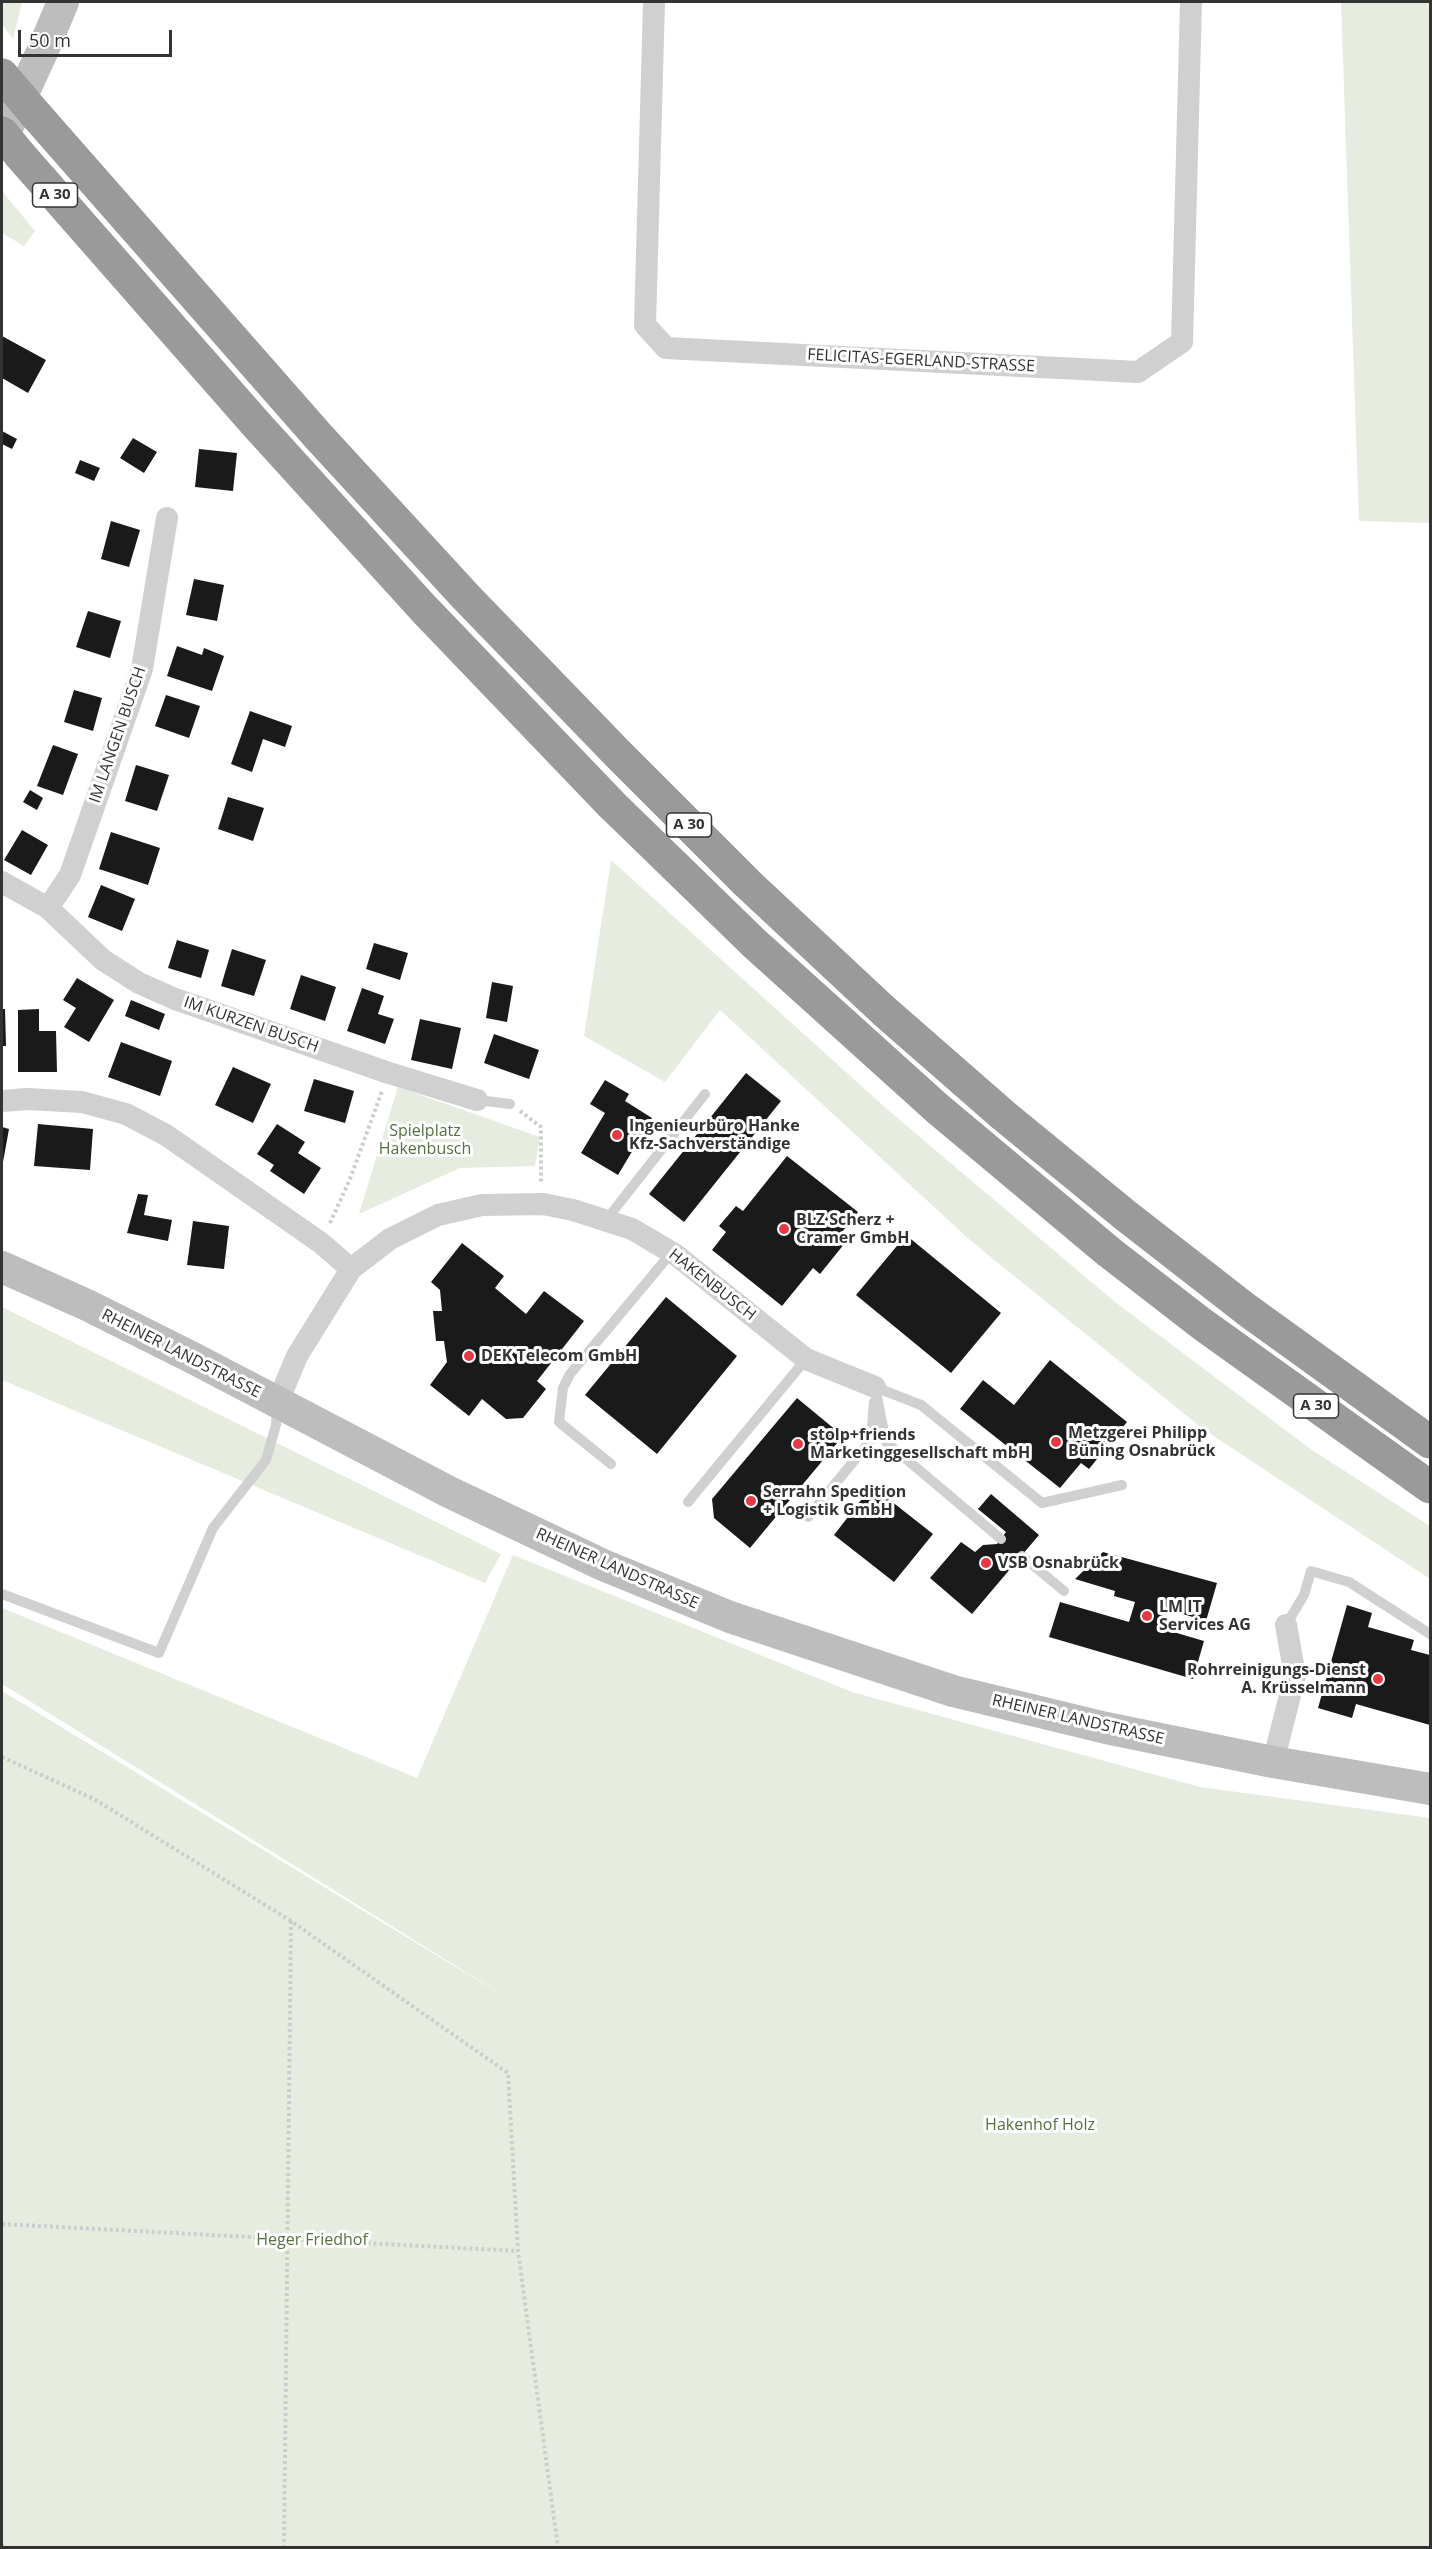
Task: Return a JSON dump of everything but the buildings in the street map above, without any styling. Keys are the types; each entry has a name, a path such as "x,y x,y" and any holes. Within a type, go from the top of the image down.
{"highway":[{"name":"A 30","path":"2,75 310,428 450,580 618,754 748,884 884,1011 1003,1115 1116,1208 1247,1310 1431,1442"},
{"name":"A 30","path":"8,142 256,424 424,609 612,805 754,943 938,1109 1109,1252 1202,1324 1431,1487"}],"street":[{"path":"8,142 63,2"},
{"name":"FELICITAS-EGERLAND-STRASSE","path":"654,2 645,325 666,348 1138,372 1182,342 1191,2"},
{"name":"IM LANGEN BUSCH","path":"48,908 70,874 142,669 166,518"},
{"name":"IM KURZEN BUSCH","path":"2,882 48,908 103,960 139,983 175,999 389,1073 477,1100"},
{"path":"2,1101 27,1099 82,1102 126,1114 166,1135 321,1243 351,1269"},
{"name":"HAKENBUSCH","path":"277,1404 297,1356 351,1269 390,1239 438,1215 482,1205 543,1204 607,1219 632,1229 672,1252 806,1359 875,1387"},
{"name":"RHEINER LANDSTRASSE","path":"2,1267 193,1358 449,1492 572,1550 730,1617 953,1692 1106,1728 1274,1762 1431,1789"},
{"path":"1274,1762 1295,1676 1286,1625"}],"lane":[{"path":"607,1219 705,1094"},
{"path":"477,1100 510,1104"},
{"path":"611,1464 559,1422 563,1388 570,1374 672,1252"},
{"path":"688,1502 806,1359"},
{"path":"875,1387 921,1405 1042,1503 1122,1485"},
{"path":"808,1517 871,1440 875,1387"},
{"path":"875,1387 885,1442 1001,1539"},
{"path":"2,1594 159,1653 213,1528 266,1460 276,1425 277,1404"},
{"path":"1022,1556 1064,1591"},
{"path":"1286,1625 1304,1596 1311,1571 1349,1582 1431,1634"}],"path":[{"path":"321,1243 350,1179 389,1073"},
{"path":"510,1104 541,1127 543,1204"},
{"path":"2,1757 94,1799 291,1921 508,2073 518,2251 558,2547"},
{"path":"284,2547 291,1921"},
{"path":"2,2224 518,2251"},
{"path":"2,2546 7,2547"}],"green space":[{"path":"2,2 22,2 13,39 2,24"},
{"path":"1341,2 1430,2 1430,523 1359,521"},
{"path":"2,191 35,231 24,246 2,233"},
{"path":"611,860 888,1110 1115,1302 1312,1450 1430,1526 1430,1579 1203,1429 971,1241 720,1010 665,1082 584,1036"},
{"name":"Spielplatz Hakenbusch","path":"398,1087 540,1137 535,1166 460,1168 359,1214"},
{"path":"2,1307 501,1554 485,1583 2,1380"},
{"path":"513,1555 852,1692 1200,1787 1430,1818 1430,2547 2,2547 2,1691 525,2009 2,1684 2,1608 417,1778"}],"place":[{"name":"Ingenieurbüro Hanke Kfz-Sachverständige","path":"617,1135"},
{"name":"BLZ Scherz + Cramer GmbH","path":"784,1229"},
{"name":"DEK Telecom GmbH","path":"469,1356"},
{"name":"Metzgerei Philipp Büning Osnabrück","path":"1056,1442"},
{"name":"stolp+friends Marketinggesellschaft mbH","path":"798,1444"},
{"name":"Serrahn Spedition + Logistik GmbH","path":"751,1501"},
{"name":"VSB Osnabrück","path":"986,1563"},
{"name":"LM IT Services AG","path":"1147,1616"},
{"name":"Rohrreinigungs-Dienst A. Krüsselmann","path":"1378,1679"}],"park label":[{"name":"Hakenhof Holz","path":"1040,2125"},
{"name":"Heger Friedhof","path":"312,2240"}]}
